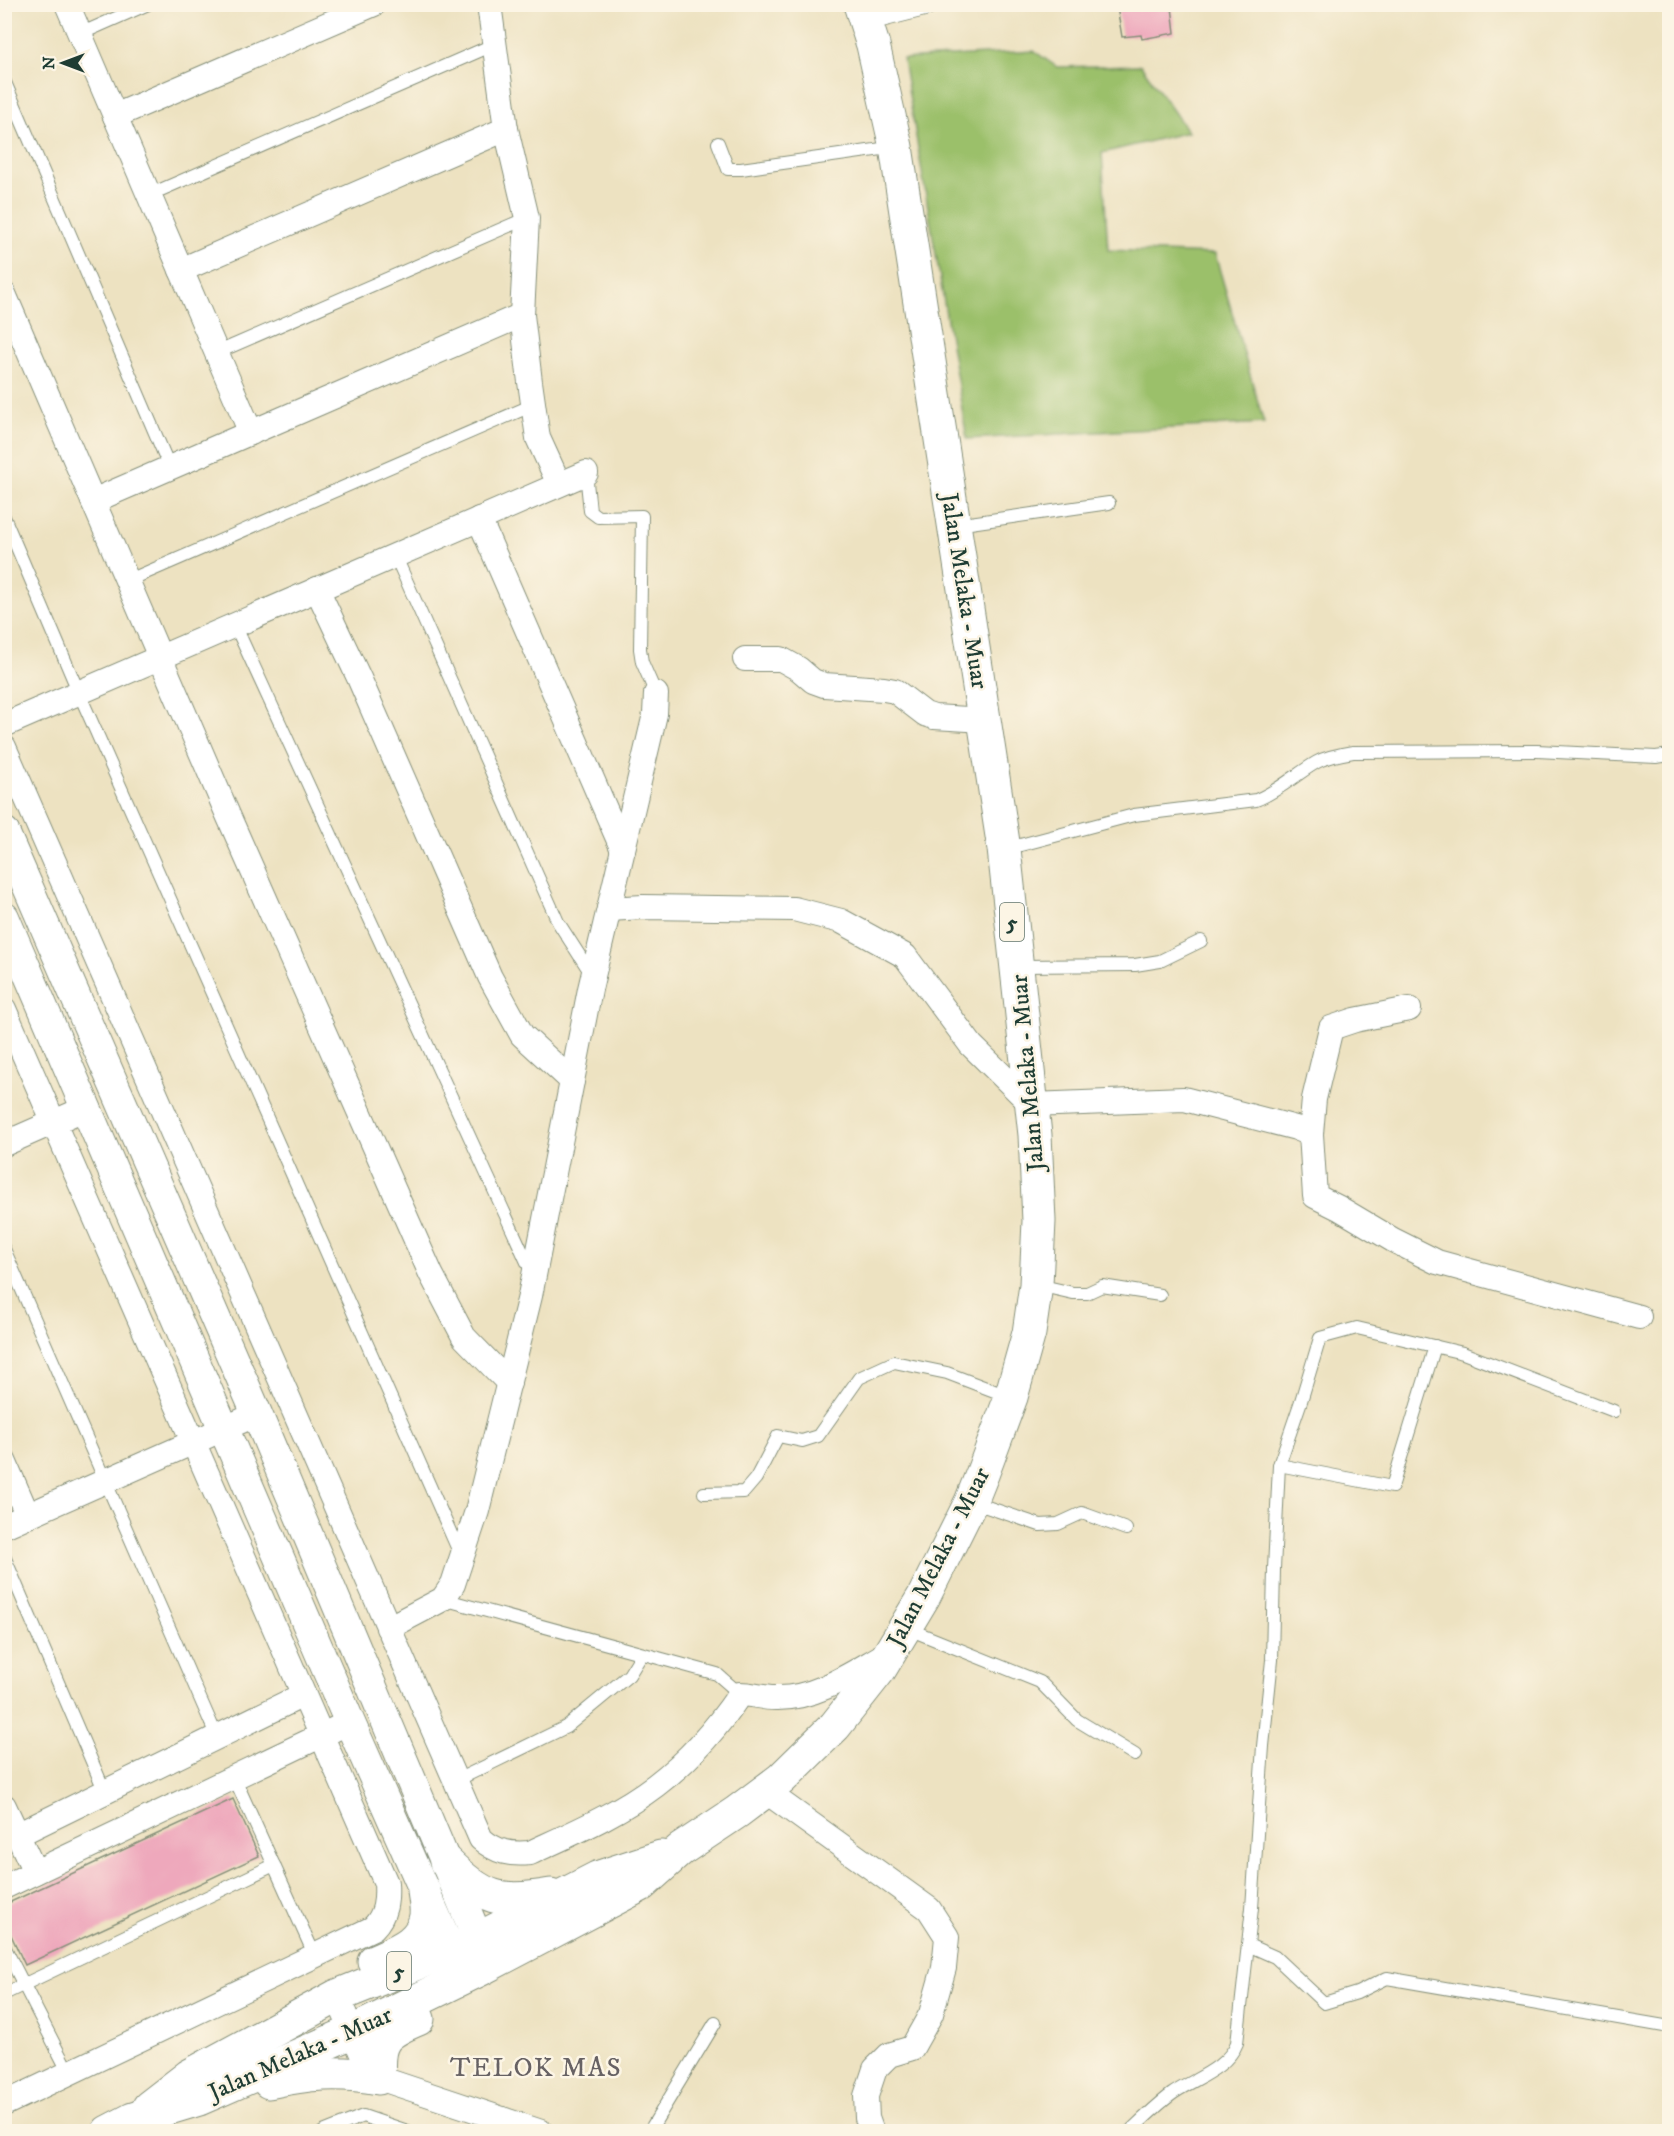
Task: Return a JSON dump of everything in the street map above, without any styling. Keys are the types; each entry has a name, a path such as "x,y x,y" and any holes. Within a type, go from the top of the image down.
{"main road":[{"name":"Jalan Melaka - Muar","path":"121,2126 194,2088 337,1996 470,1953 641,1886 680,1850 774,1786 835,1726 880,1669 898,1640 924,1596 971,1502 1011,1397 1029,1333 1036,1285 1039,1221 1032,1105 1004,849 955,525 896,147 873,45 863,12"},
{"path":"194,2088 300,2075 348,2073 379,2078 377,2056 381,2042 399,2027 530,1969 649,1903 702,1862 774,1786"},
{"name":"Jalan Melaka - Muar","path":"194,2088 352,2032 470,1953 571,1891 597,1878 680,1850"},
{"path":"446,1862 468,1884 489,1896 522,1900 571,1891"},
{"path":"194,2088 226,2036 257,2017 331,1980 405,1947 418,1936 426,1916 424,1891"}],"street":[{"path":"67,4 250,433"},
{"path":"115,116 374,4"},
{"path":"489,4 506,129 527,218 522,315 533,405 538,438 559,484"},
{"path":"863,12 924,4"},
{"path":"181,270 506,129"},
{"path":"4,294 339,1069 447,1308 464,1337 509,1383"},
{"path":"93,501 522,315"},
{"path":"4,725 586,473"},
{"path":"479,519 623,850"},
{"path":"317,590 490,977 522,1035 572,1081"},
{"path":"745,659 781,659 824,686 894,691 925,714 934,717 985,720"},
{"path":"388,1628 442,1599 453,1584 477,1511 534,1276 593,976 655,714 656,693"},
{"path":"4,747 481,1839 490,1847 503,1853 517,1855 530,1853 609,1815 656,1785 719,1725 740,1694 776,1699 817,1691 898,1640"},
{"path":"4,832 257,1414 446,1862 470,1953"},
{"path":"609,909 643,907 794,909 841,921 904,957 971,1044 1032,1105 1184,1099 1311,1134"},
{"path":"4,917 424,1891 470,1953"},
{"path":"4,1008 386,1883 387,1900 381,1919 373,1928 4,2104"},
{"path":"1409,1009 1355,1020 1331,1028 1314,1099 1311,1134 1315,1196 1437,1262 1639,1317"},
{"path":"4,1144 86,1108"},
{"path":"4,1526 257,1414"},
{"path":"4,1461 28,1516"},
{"path":"363,1666 397,1650"},
{"path":"17,1835 303,1695"},
{"path":"4,1887 350,1723"},
{"path":"774,1786 929,1908 947,1937 944,1968 931,2014 912,2048 889,2055 875,2069 866,2096 867,2118 872,2132"},
{"path":"4,1806 35,1872"},
{"path":"337,1996 364,2059 379,2078 541,2132"}],"lane":[{"path":"80,34 148,4"},
{"path":"149,195 493,45"},
{"path":"4,80 170,468"},
{"path":"718,143 728,169 896,147"},
{"path":"216,353 527,218"},
{"path":"127,581 533,405"},
{"path":"586,473 590,511 598,517 642,516 640,649 642,662 656,693"},
{"path":"955,525 1109,503"},
{"path":"4,517 79,693 462,1558"},
{"path":"395,555 558,922 593,976"},
{"path":"235,625 534,1276"},
{"path":"1004,849 1134,815 1256,800 1269,795 1317,762 1335,755 1353,752 1538,751 1656,758 1670,755"},
{"path":"1017,966 1135,965 1160,961 1201,942"},
{"path":"4,1249 217,1737"},
{"path":"1036,1285 1073,1293 1087,1293 1102,1286 1160,1295"},
{"path":"1129,2132 1171,2095 1211,2071 1233,2054 1237,2043 1248,1945 1272,1660 1279,1465 1320,1338 1357,1328 1464,1353 1614,1411"},
{"path":"1279,1465 1392,1487 1435,1346"},
{"path":"704,1492 744,1492 756,1478 777,1436 802,1441 818,1436 859,1378 894,1362 947,1373 1011,1397"},
{"path":"971,1502 1040,1525 1058,1524 1082,1513 1126,1528"},
{"path":"4,1557 105,1792"},
{"path":"442,1599 717,1674 740,1694"},
{"path":"898,1640 1040,1682 1077,1720 1136,1755"},
{"path":"455,1781 566,1727 629,1675 642,1654"},
{"path":"234,1777 315,1956"},
{"path":"4,1994 274,1865"},
{"path":"1248,1945 1275,1957 1324,2003 1357,1993 1387,1978 1670,2027"},
{"path":"4,1946 69,2073"},
{"path":"649,2132 715,2023"},
{"path":"323,2132 363,2116 410,2132"}],"green space":[{"path":"1034,51 1057,67 1141,65 1188,132 1102,153 1108,250 1215,254 1264,423 967,439 903,59"}],"building":[{"path":"1132,4 1161,4 1162,9 1172,7 1175,33 1142,39 1141,35 1122,37 1117,7"},
{"path":"233,1799 259,1856 25,1965 4,1920 4,1905"}],"district":[{"name":"TELOK MAS","path":"536,2067"}]}
